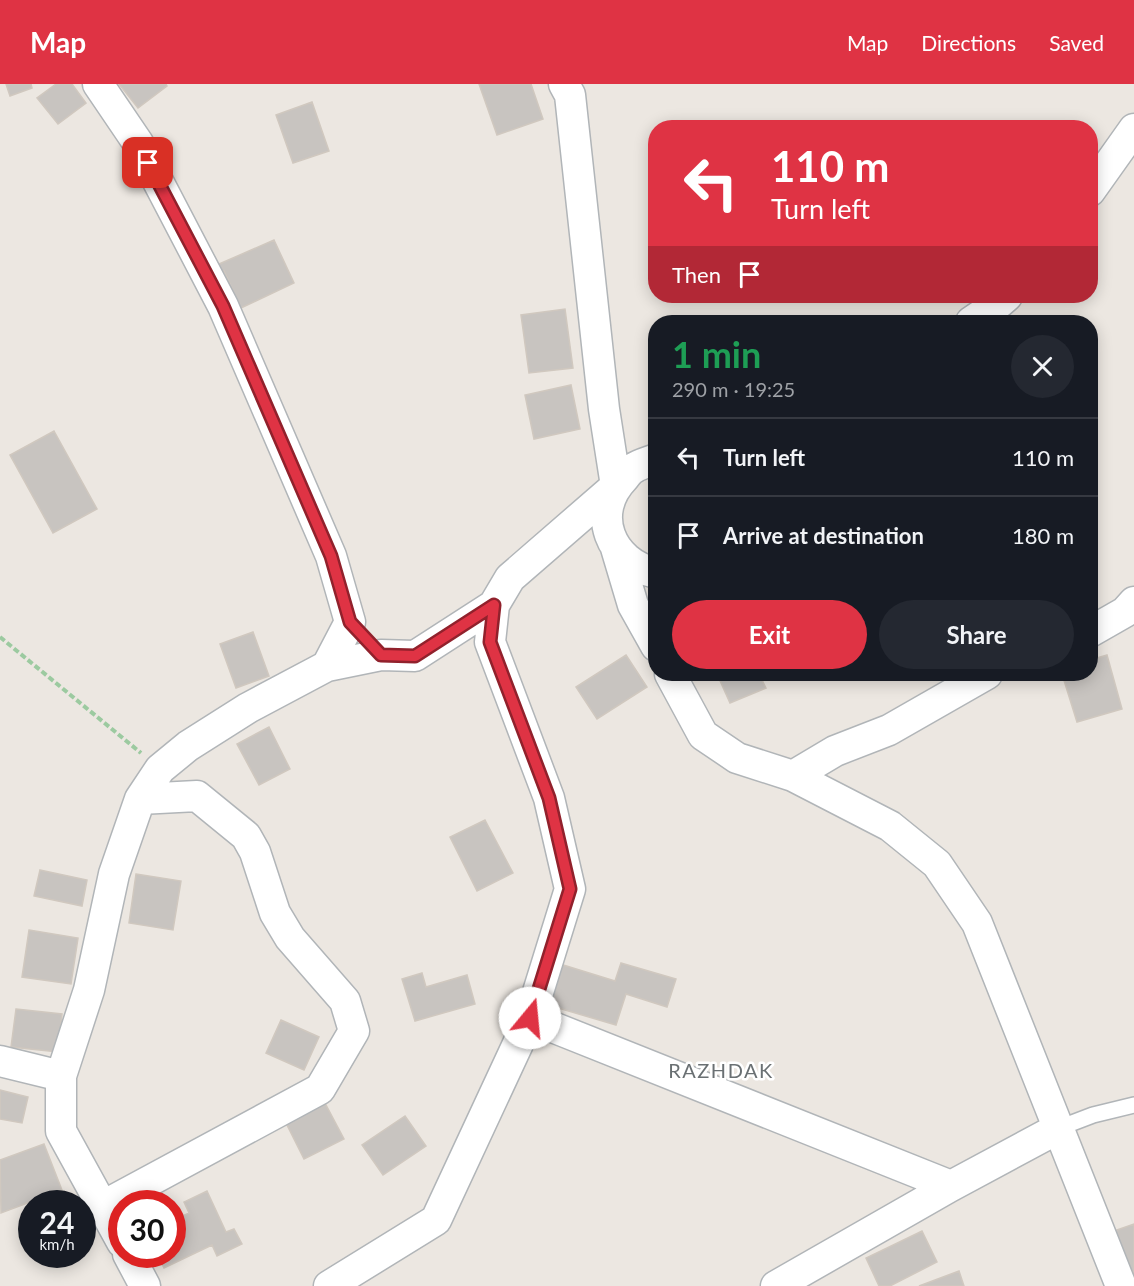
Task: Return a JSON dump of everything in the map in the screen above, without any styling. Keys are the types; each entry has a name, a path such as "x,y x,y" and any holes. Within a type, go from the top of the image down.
{"street":[{"path":"98,84 138,143 223,306 331,556 350,622 381,655"},
{"path":"571,88 604,409 616,486 609,501 607,517 609,533 616,548 633,604 648,631"},
{"path":"1098,180 1134,129"},
{"path":"981,315 999,303"},
{"path":"329,1286 436,1220 530,1018 570,889 549,798 490,642 494,605 510,578 616,486 633,468 648,462"},
{"path":"616,548 628,562 648,572"},
{"path":"1098,627 1125,612 1134,602"},
{"path":"108,1215 61,1131 61,1076 89,990 114,874 140,799 160,769 188,746 248,708 327,666 381,655 415,656 494,605"},
{"path":"327,666 350,622"},
{"path":"674,681 703,735 737,758 793,776 890,826 937,864 977,923 1120,1286"},
{"path":"793,776 835,751 889,730 975,681"},
{"path":"103,1206 320,1089 354,1031 345,1001 290,938 275,913 255,852 246,836 197,796 188,746"},
{"path":"140,799 197,796"},
{"path":"530,1018 951,1186"},
{"path":"0,1061 61,1076"},
{"path":"776,1286 951,1186 1059,1128"},
{"path":"135,1268 145,1286"}],"lane":[{"path":"1059,1128 1093,1115 1134,1105"}],"path":[{"path":"0,637 160,769"}],"building":[{"path":"6,84 31,84 32,88 10,96"},
{"path":"56,84 72,84 86,103 58,124 37,98"},
{"path":"119,84 166,84 167,86 138,108"},
{"path":"479,84 531,84 543,119 497,135"},
{"path":"312,102 329,151 293,163 276,115"},
{"path":"274,240 294,283 241,308 224,271 213,275 210,268"},
{"path":"565,309 573,368 529,373 521,315"},
{"path":"571,385 580,429 534,439 525,395"},
{"path":"54,431 97,509 53,533 10,455"},
{"path":"253,632 269,676 236,688 220,644"},
{"path":"626,655 647,687 597,719 576,687"},
{"path":"1107,655 1122,709 1077,722 1064,681 1098,681 1098,658"},
{"path":"720,681 762,681 766,688 730,703"},
{"path":"269,727 290,769 259,785 237,744"},
{"path":"485,820 513,873 477,891 450,837"},
{"path":"40,870 87,880 82,906 34,896"},
{"path":"136,874 181,881 173,930 129,923"},
{"path":"29,930 78,938 71,984 22,977"},
{"path":"621,963 676,979 667,1007 626,994 616,1025 548,1005 560,964 615,981"},
{"path":"422,973 426,987 467,975 475,1004 415,1021 402,979"},
{"path":"16,1009 62,1014 58,1052 11,1047"},
{"path":"281,1020 319,1037 304,1070 266,1053"},
{"path":"0,1090 28,1097 22,1123 0,1119"},
{"path":"325,1103 344,1139 304,1159 286,1123"},
{"path":"405,1116 426,1146 383,1175 362,1145"},
{"path":"44,1144 62,1190 18,1190 18,1207 1,1213 0,1160"},
{"path":"207,1191 226,1232 234,1229 242,1244 217,1256 212,1245 186,1257 186,1214 189,1213 186,1201"},
{"path":"1134,1224 1134,1285 1114,1231"},
{"path":"922,1231 937,1262 890,1286 879,1286 866,1258"},
{"path":"959,1271 964,1286 919,1286"}],"district":[{"name":"RAZHDAK","path":"721,1070"}],"route":[{"path":"148,163 223,306 331,556 350,622 381,655 415,656 494,605 490,642 549,798 570,889 530,1018"}]}
